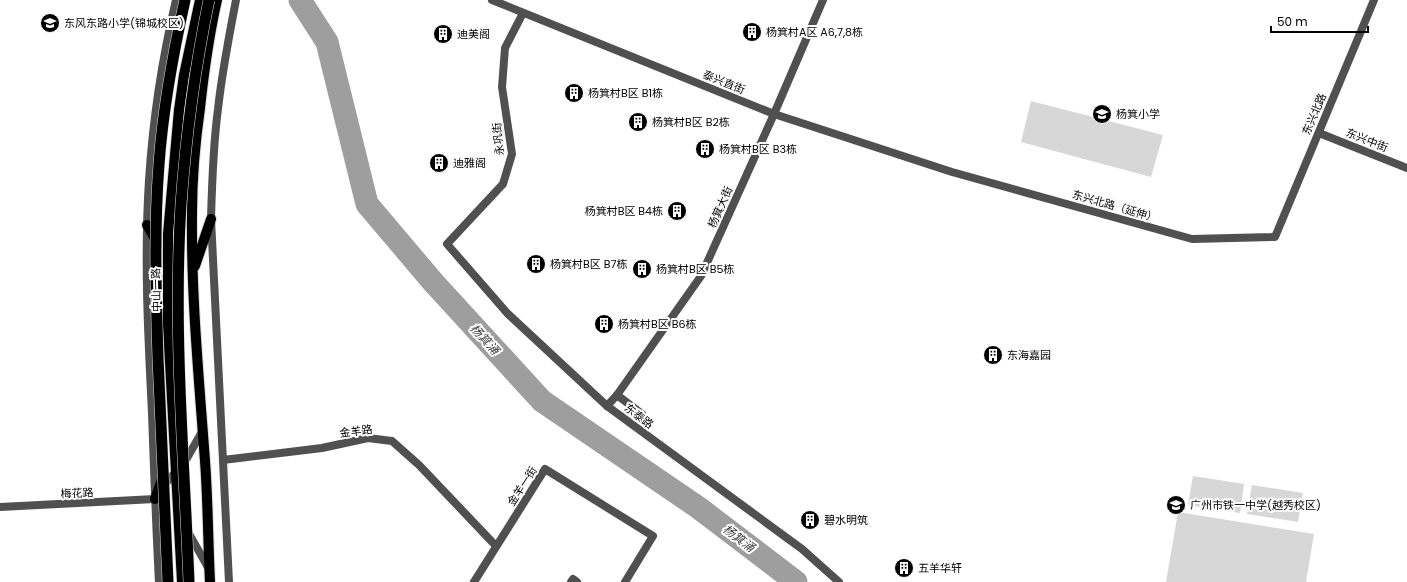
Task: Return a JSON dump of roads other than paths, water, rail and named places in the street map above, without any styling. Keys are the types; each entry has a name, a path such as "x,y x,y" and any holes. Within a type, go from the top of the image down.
{"highway":[{"path":"168,582 156,310 156,207 159,163 167,92 185,0"},
{"path":"189,582 179,336 181,205 191,98 209,0"}],"main road":[{"name":"中山一路","path":"182,582 168,326 167,260 171,188 179,110 200,0"},
{"path":"210,582 203,430 193,274 192,214 195,152 203,80 217,0"},
{"path":"193,274 211,219"},
{"path":"148,225 167,260"},
{"path":"155,499 174,446"}],"street":[{"path":"159,582 148,327 149,174 162,70 176,0"},
{"path":"229,582 211,219 212,177 218,109 227,45 236,0"},
{"name":"泰兴直街","path":"492,0 774,114 952,172"},
{"name":"杨箕大街","path":"607,406 617,395 701,276 774,114 823,0"},
{"name":"东兴北路","path":"1275,237 1374,0"},
{"name":"永巩街","path":"447,244 503,184 512,154 502,87 505,48 523,13"},
{"name":"东兴中街","path":"1319,133 1407,168"},
{"name":"东兴北路（延伸）","path":"952,172 1192,239 1275,237"},
{"name":"东泰路","path":"447,244 507,313 607,406 802,549 839,582"},
{"path":"617,395 642,414"},
{"path":"155,499 190,453 203,430"},
{"name":"金羊路","path":"223,460 322,448 368,438 392,440 419,465 496,546"},
{"name":"金羊一街","path":"474,582 545,469 653,536 625,582"},
{"path":"155,499 178,519 187,531 210,570"},
{"name":"梅花路","path":"0,507 155,499"},
{"path":"571,582 573,579 577,582"}],"waterway":[{"name":"杨箕涌","path":"300,0 327,42 367,204 433,282 542,401 699,508 796,582"}],"place":[{"name":"东风东路小学(锦城校区)","path":"50,23"},
{"name":"杨箕村A区 A6,7,8栋","path":"752,32"},
{"name":"迪美阁","path":"443,34"},
{"name":"杨箕村B区 B1栋","path":"574,93"},
{"name":"杨箕小学","path":"1102,114"},
{"name":"杨箕村B区 B2栋","path":"638,122"},
{"name":"杨箕村B区 B3栋","path":"705,149"},
{"name":"迪雅阁","path":"439,163"},
{"name":"杨箕村B区 B4栋","path":"677,211"},
{"name":"杨箕村B区 B7栋","path":"536,264"},
{"name":"杨箕村B区 B5栋","path":"642,269"},
{"name":"杨箕村B区 B6栋","path":"604,324"},
{"name":"东海嘉园","path":"993,355"},
{"name":"广州市铁一中学(越秀校区)","path":"1176,505"},
{"name":"碧水明筑","path":"810,520"},
{"name":"五羊华轩","path":"904,568"}]}
